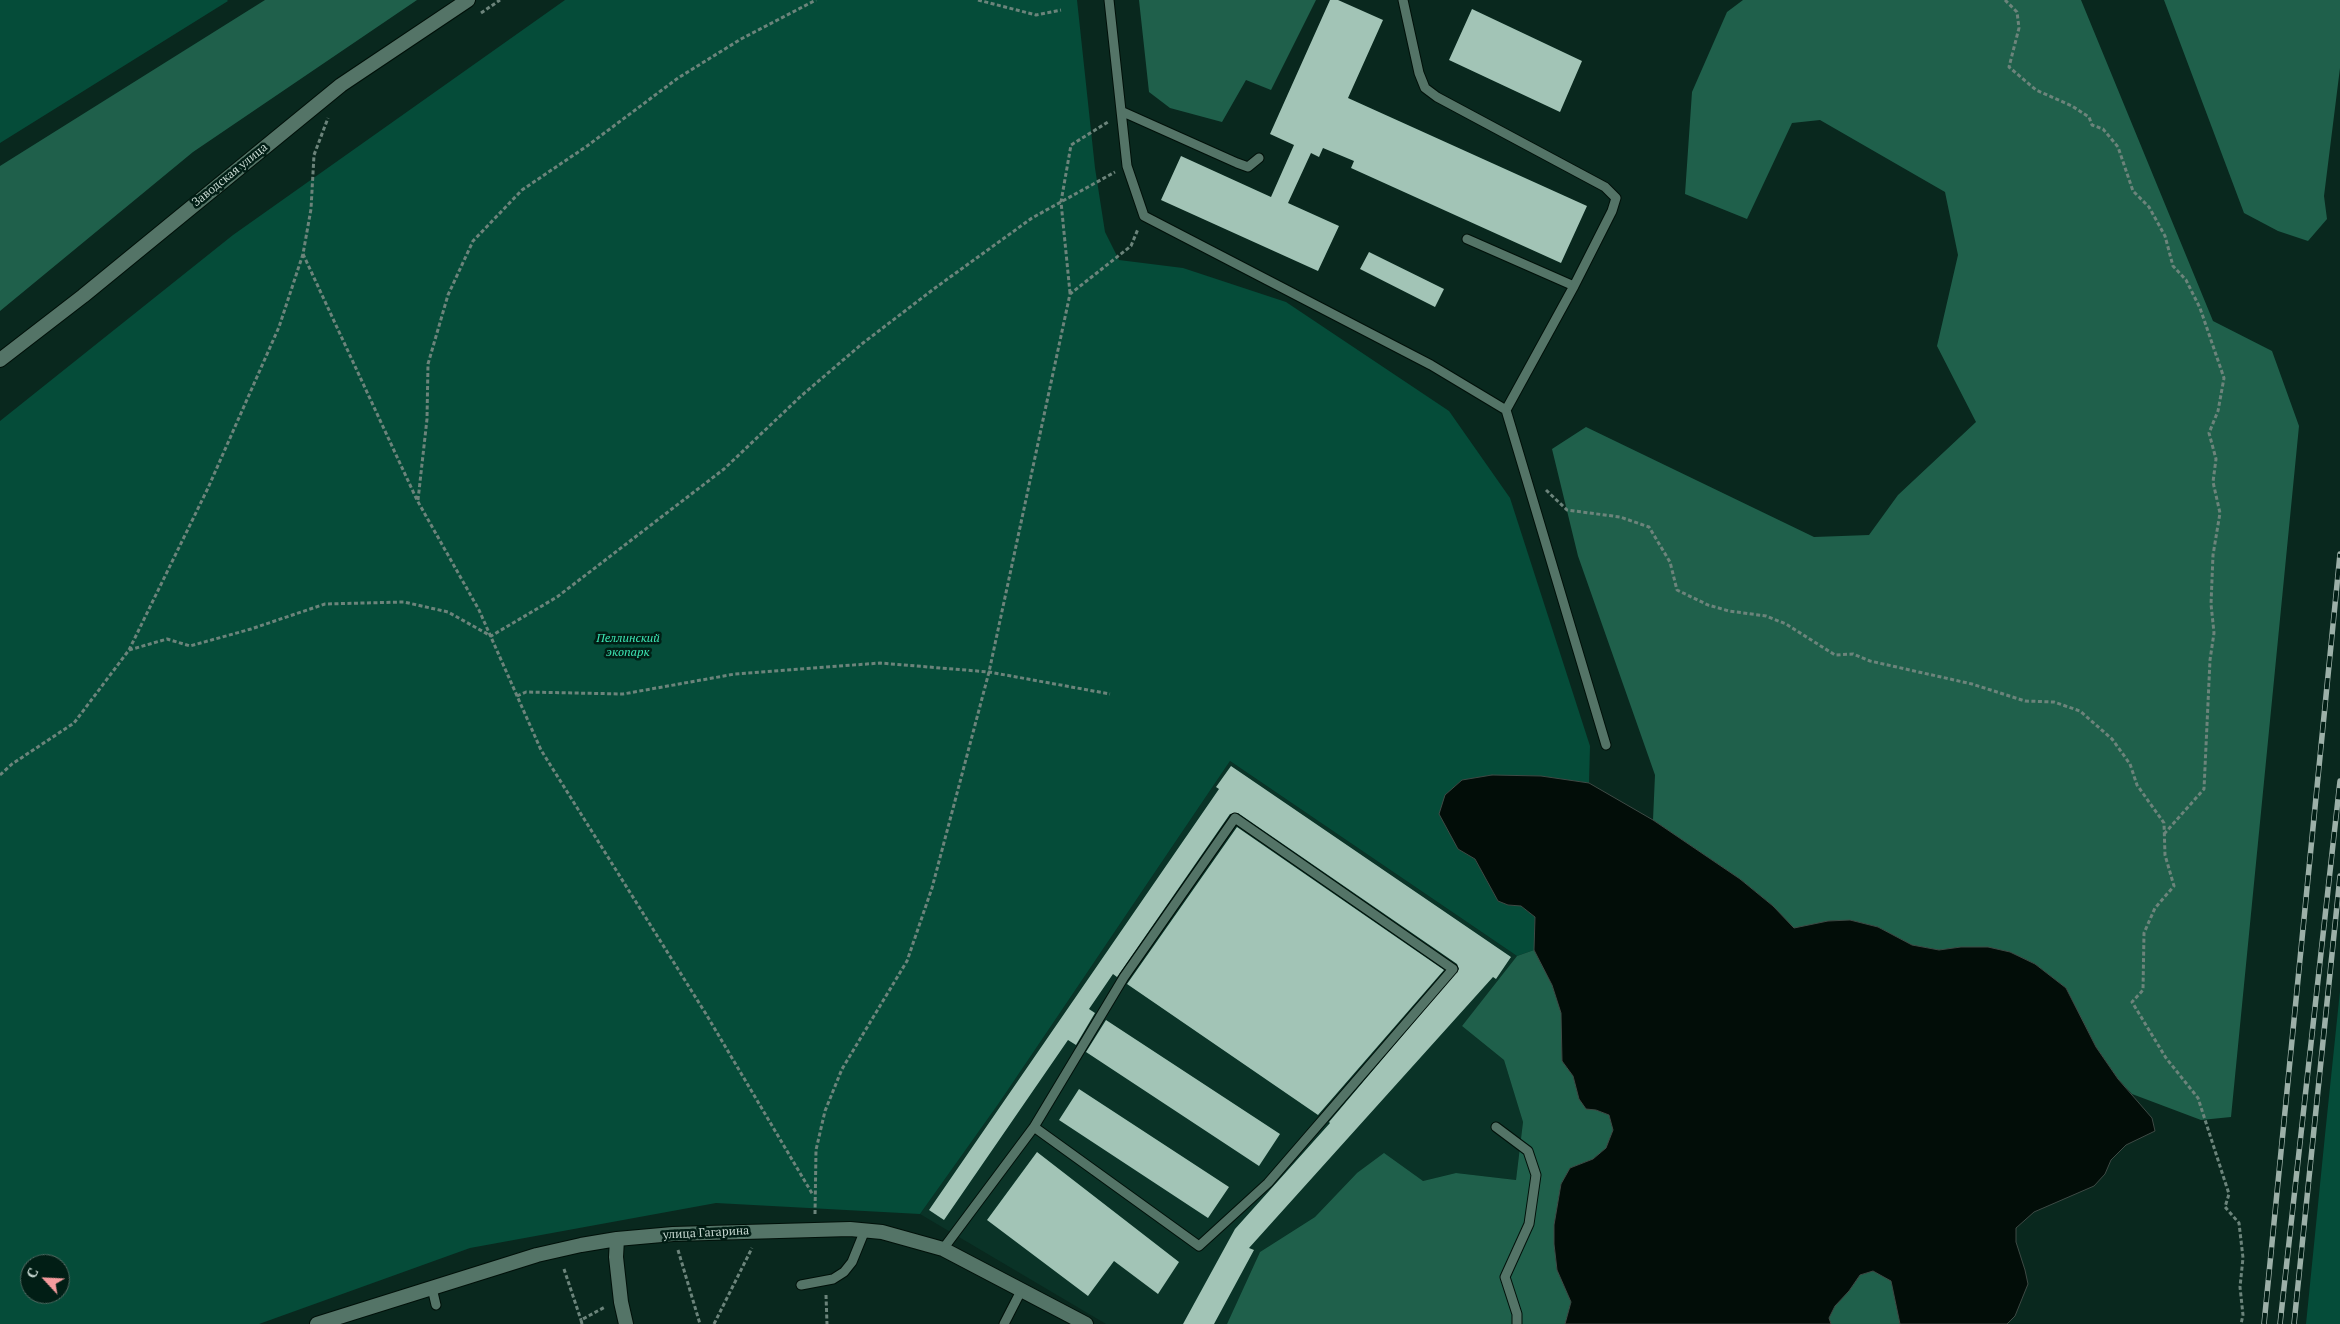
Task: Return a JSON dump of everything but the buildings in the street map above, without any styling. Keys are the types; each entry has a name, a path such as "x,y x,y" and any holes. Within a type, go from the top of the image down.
{"street":[{"name":"Заводская улица","path":"0,360 91,290 341,85 468,0"},
{"name":"улица Гагарина","path":"317,1324 537,1255 617,1239 672,1234 816,1230 865,1230 913,1240 943,1249 1086,1324"},
{"path":"617,1239 616,1257 621,1302 626,1324"}],"lane":[{"path":"1109,0 1123,112 1126,166 1144,216 1431,365 1506,410 1606,745"},
{"path":"1404,0 1419,73 1425,88 1437,97 1606,187 1616,198 1612,211 1574,286 1506,410"},
{"path":"1123,112 1237,164 1248,167 1259,158"},
{"path":"1467,239 1574,286"},
{"path":"943,1249 1034,1127 1124,977 1235,818 1453,969 1268,1182 1200,1246 1034,1127"},
{"path":"1496,1127 1528,1151 1536,1175 1529,1224 1505,1277 1517,1314 1517,1324"},
{"path":"801,1286 826,1280 844,1272 852,1262 865,1230"},
{"path":"432,1288 436,1305"},
{"path":"1004,1324 1022,1289"}],"path":[{"path":"418,500 427,419 428,364 448,295 473,241 522,190 587,146 678,78 742,40 816,0"},
{"path":"978,0 1036,15 1061,10"},
{"path":"2005,0 2017,12 2019,28 2009,67 2036,90 2072,106 2089,117 2092,125 2103,129 2118,147 2133,191 2149,207 2165,236 2173,266 2186,280 2200,308 2224,378 2218,411 2210,433 2216,459 2213,482 2220,513 2213,554 2212,604 2214,633 2210,660 2204,789 2164,833"},
{"path":"816,1230 814,1196 816,1150 825,1111 842,1069 907,961 932,888 989,672 1070,294 1061,202 1071,145 1123,112"},
{"path":"0,775 12,764 74,723 129,650 238,425 279,328 303,254 311,209 314,155 329,116"},
{"path":"491,636 557,597 724,469 801,396 863,343 1032,218 1126,166"},
{"path":"1070,294 1131,246 1144,216"},
{"path":"303,254 418,500 479,610 541,750 706,1014 814,1196"},
{"path":"1540,483 1551,497 1567,510 1620,517 1649,527 1670,562 1677,590 1708,605 1730,612 1766,616 1786,624 1835,655 1853,654 1870,661 1972,684 2025,701 2054,702 2080,711 2112,738 2130,764 2137,785 2164,824 2165,855 2174,886 2156,908 2144,933 2143,990 2132,1002 2166,1058 2198,1098 2209,1130 2230,1194 2225,1207 2239,1223 2243,1258 2240,1287 2243,1315 2241,1324"},
{"path":"129,650 167,639 190,646 251,629 325,604 404,602 448,612 491,636"},
{"path":"517,696 526,692 623,694 735,674 880,663 989,672 1110,694"},
{"path":"672,1234 700,1324"},
{"path":"714,1324 753,1246"},
{"path":"564,1269 581,1322 600,1309 621,1302"},
{"path":"826,1280 827,1324"}],"shaded area":[{"path":"265,0 417,0 193,152 0,311 0,166"},
{"path":"1139,0 1316,0 1271,90 1246,80 1222,122 1170,108 1149,92"},
{"path":"1743,0 2081,0 2213,321 2272,351 2299,426 2231,1117 2201,1120 2132,1094 2118,1079 2096,1047 2066,988 2035,964 2010,952 1961,947 1939,950 1912,945 1878,927 1850,920 1828,921 1794,929 1773,906 1740,879 1653,820 1655,775 1578,556 1552,449 1586,427 1814,537 1869,535 1898,495 1976,422 1937,346 1958,255 1945,192 1820,120 1792,123 1747,219 1685,194 1692,92 1727,12"},
{"path":"2164,0 2340,0 2340,68 2324,196 2327,219 2308,241 2278,231 2244,213"},
{"path":"1230,761 1517,956 1462,1026 1504,1060 1523,1122 1516,1180 1456,1173 1423,1181 1357,1173 1315,1217 1260,1252 1227,1324 1106,1324 920,1214 999,1103"},
{"path":"1492,775 1541,776 1589,783 1653,820 1740,879 1773,906 1794,928 1828,921 1850,920 1878,927 1912,945 1939,950 1961,947 1988,947 2010,952 2035,964 2066,988 2096,1047 2118,1079 2152,1118 2155,1131 2126,1145 2111,1160 2105,1174 2094,1186 2034,1212 2016,1228 2016,1242 2028,1284 2015,1316 2007,1324 1900,1324 1891,1281 1873,1271 1860,1275 1835,1306 1829,1318 1831,1324 1565,1324 1571,1302 1557,1270 1554,1244 1554,1225 1561,1184 1570,1168 1593,1159 1606,1148 1613,1130 1609,1115 1596,1110 1586,1109 1579,1099 1573,1076 1562,1061 1561,1013 1552,985 1534,950 1535,917 1521,906 1508,905 1498,901 1475,859 1458,849 1439,814 1445,795 1462,780"},
{"path":"1534,950 1552,985 1561,1013 1562,1061 1573,1076 1579,1099 1596,1110 1609,1115 1613,1130 1606,1148 1593,1159 1570,1168 1561,1184 1554,1225 1554,1244 1557,1270 1571,1302 1565,1324 1227,1324 1260,1252 1315,1217 1357,1173 1384,1153 1423,1181 1456,1173 1516,1180 1523,1122 1504,1060 1462,1026 1517,956"},
{"path":"1873,1271 1891,1280 1900,1324 1831,1324 1829,1318 1835,1306 1860,1275"}],"green space":[{"path":"0,0 227,0 228,1 0,143"},
{"name":"Пеллинский экопарк","path":"565,0 1077,0 1095,168 1105,232 1119,260 1183,268 1286,302 1449,411 1510,498 1590,746 1589,783 1541,776 1492,775 1462,780 1445,795 1458,849 1475,859 1498,901 1508,905 1521,906 1535,917 1534,950 1517,956 1230,761 999,1103 920,1214 716,1203 470,1248 259,1324 0,1324 0,421 233,235"},
{"path":"2340,991 2340,1324 2306,1324 2325,1135"}],"railway":[{"path":"2264,1324 2340,554"},
{"path":"2280,1324 2340,781"},
{"path":"2294,1324 2340,876"}]}
